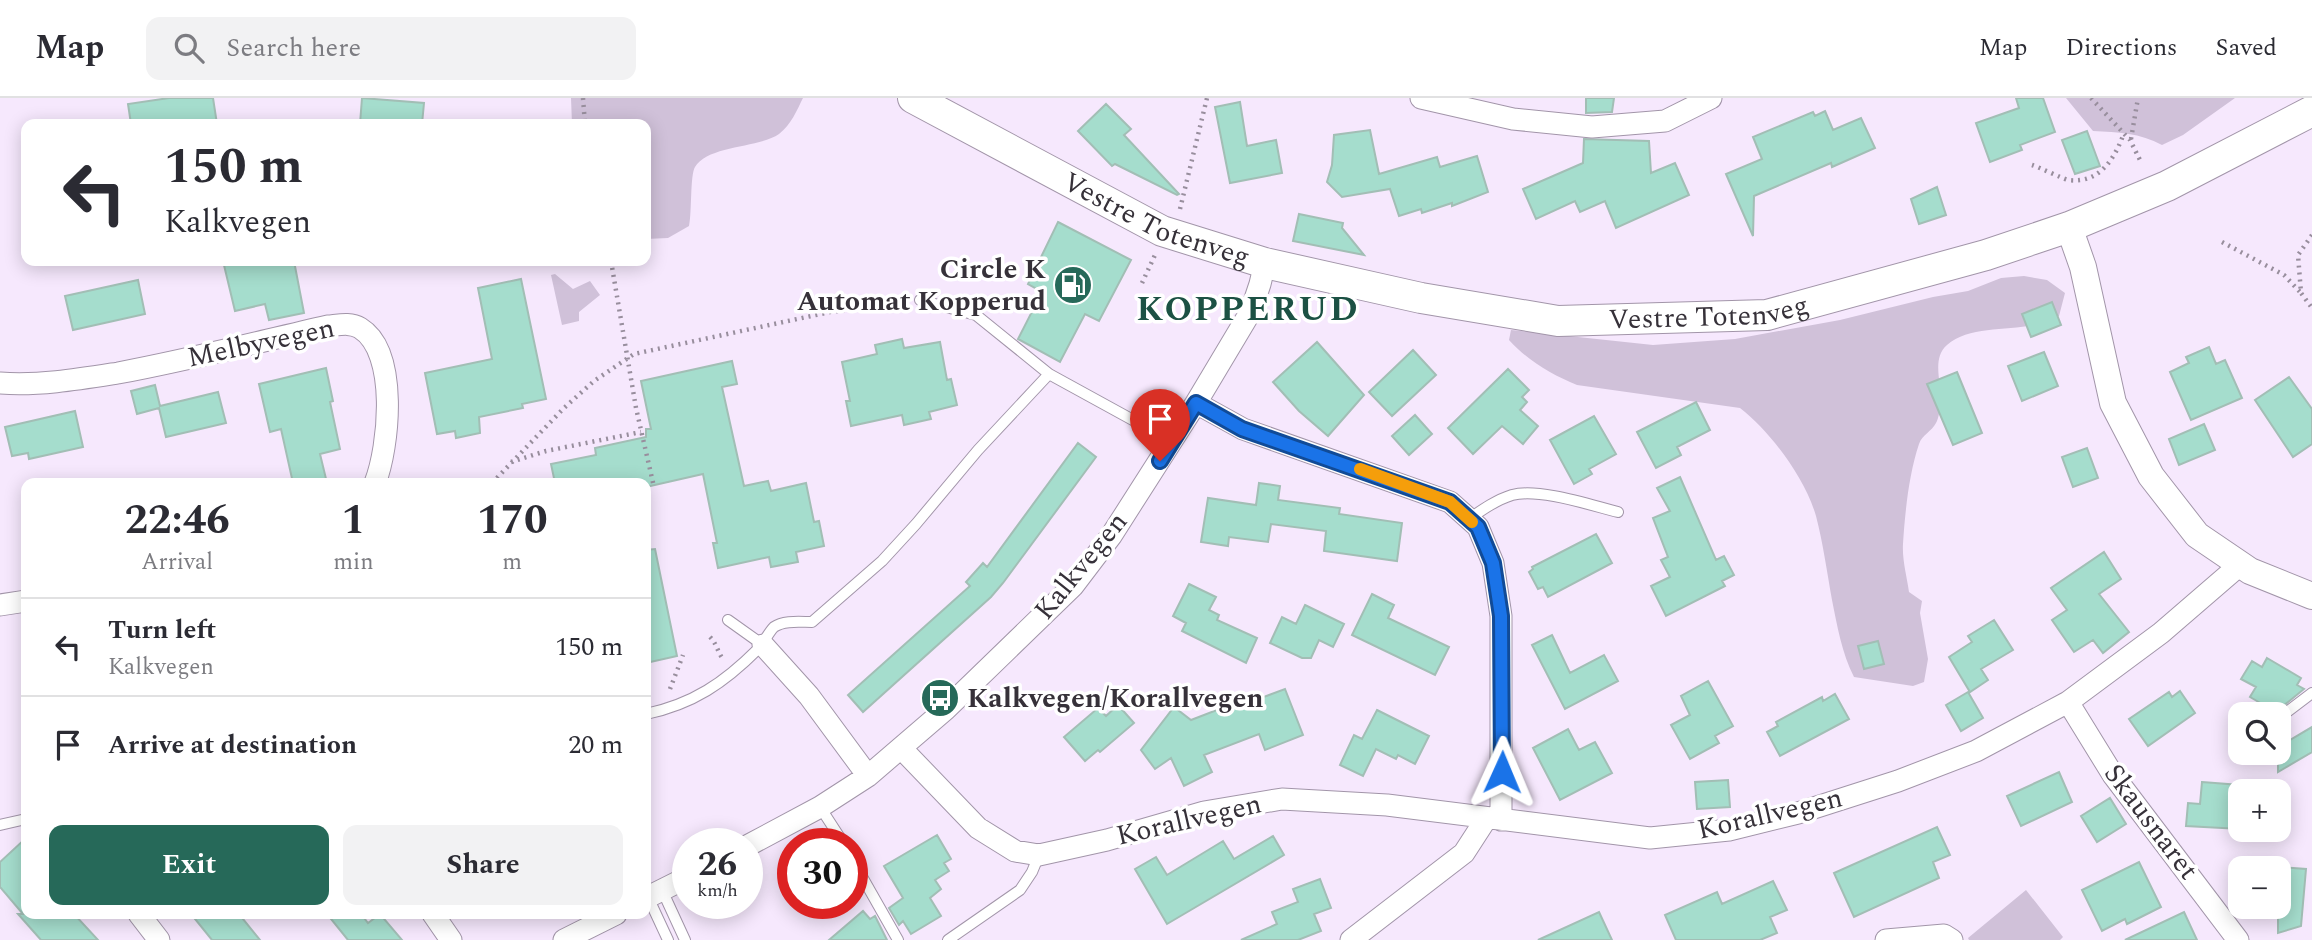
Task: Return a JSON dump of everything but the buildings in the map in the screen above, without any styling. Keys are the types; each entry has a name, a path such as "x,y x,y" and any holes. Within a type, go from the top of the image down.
{"main road":[{"name":"Vestre Totenveg","path":"912,98 1164,239 1421,298 1558,321 1767,315 1986,255 2069,227 2167,186 2312,111"}],"street":[{"path":"1421,98 1513,119 1592,127 1665,121 1711,98"},
{"path":"2069,227 2083,267 2113,403 2151,476 2197,535 2250,571 2312,596"},
{"name":"Kalkvegen","path":"763,838 821,807 868,776 902,749 1008,651 1073,586 1111,536 1173,442 1251,311 1265,263"},
{"name":"Melbyvegen","path":"0,383 84,379 156,366 328,326 351,324 366,333 375,347 387,382 386,435 376,478"},
{"path":"1196,403 1242,429 1450,502 1478,527 1493,563 1501,616 1493,820 1464,853 1351,940"},
{"name":"Korallvegen","path":"902,749 978,828 1015,851 1040,855 1107,840 1204,812 1282,799 1387,805 1650,838 1729,830 1798,813 1976,751 2068,702 2161,633 2241,564"},
{"path":"0,605 21,602"},
{"path":"763,645 809,696 868,776"},
{"name":"Skausnaret","path":"2068,702 2113,775 2238,940"},
{"path":"652,895 672,885"},
{"path":"143,919 159,940"},
{"path":"436,919 451,940"},
{"path":"564,940 606,919"},
{"path":"1886,940 1944,935 1952,940"}],"lane":[{"path":"920,300 976,316 1049,374 1173,442"},
{"path":"651,713 695,699 728,678 763,645 774,627 788,622 812,622 882,561 978,450 1049,374"},
{"path":"1469,519 1488,506 1513,495 1547,495 1618,512"},
{"path":"728,620 763,645"},
{"path":"2291,709 2312,693"},
{"path":"821,807 834,828"},
{"path":"0,825 21,820"},
{"path":"948,940 1020,890 1040,855"},
{"path":"868,887 898,940"},
{"path":"652,895 668,940"},
{"path":"652,895 685,940"}],"path":[{"path":"583,98 585,119"},
{"path":"1142,283 1181,206 1207,98"},
{"path":"2091,98 2130,140 2140,160"},
{"path":"2130,140 2138,98"},
{"path":"2032,165 2067,180 2085,178 2101,172 2112,160 2123,133"},
{"path":"2301,293 2298,255 2312,235"},
{"path":"2222,242 2284,275 2312,307"},
{"path":"612,266 641,432 654,487"},
{"path":"496,478 584,390 634,354 830,312 920,300"},
{"path":"510,462 546,451 641,432"},
{"path":"668,708 670,691 683,655"}],"shaded area":[{"path":"571,98 803,98 790,122 779,134 770,139 711,155 695,167 689,226 668,238 651,239 651,119 572,119"},
{"path":"2066,98 2235,98 2183,135 2162,145 2137,136 2093,131"},
{"path":"555,274 573,289 590,281 600,295 579,312 579,321 562,325 551,275"},
{"path":"2024,276 2047,280 2065,293 2059,316 2032,326 1972,333 1947,345 1939,357 1939,413 1934,426 1920,441 1908,493 1903,544 1909,592 1922,601 1920,613 1928,659 1924,682 1913,686 1854,677 1840,639 1821,537 1811,501 1785,456 1763,429 1740,408 1577,385 1540,366 1509,340 1511,330 1653,345 1735,339 1840,320 1968,291 2001,278"},
{"path":"2026,890 2063,937 2060,940 1969,940 1968,938"}],"slow traffic":[{"path":"1360,469 1450,502 1472,522"}],"place":[{"name":"Circle K Automat Kopperud","path":"1073,285"},
{"name":"Kalkvegen/Korallvegen","path":"940,698"}],"district":[{"name":"KOPPERUD","path":"1248,309"}],"route":[{"path":"1160,461 1196,403 1242,429 1450,502 1478,527 1493,563 1501,616 1502,772"}]}
